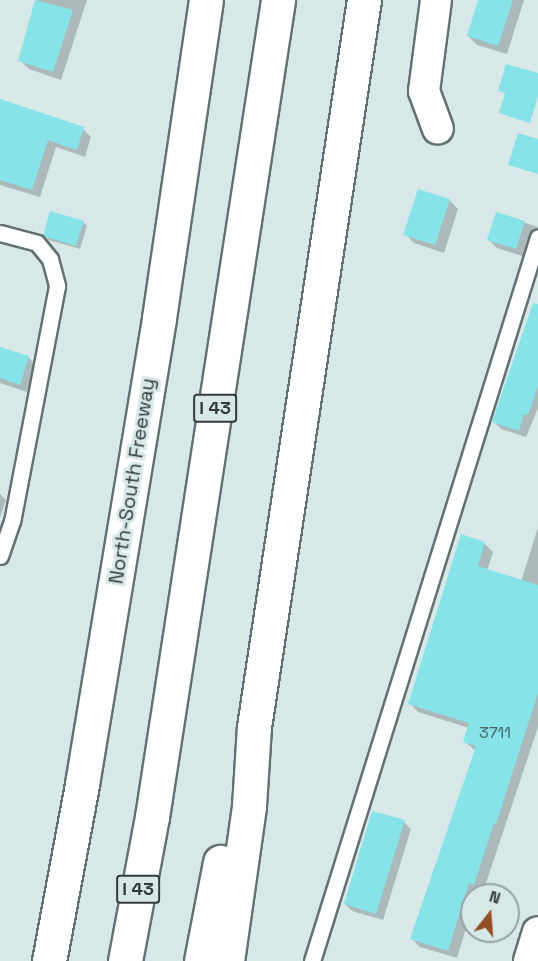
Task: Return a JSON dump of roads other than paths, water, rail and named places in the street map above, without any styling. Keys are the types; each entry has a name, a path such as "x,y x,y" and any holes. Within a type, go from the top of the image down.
{"highway":[{"path":"159,318 186,0"},
{"name":"North-South Freeway","path":"49,961 82,784 159,318 206,0"},
{"name":"I 43","path":"125,961 152,817 279,0"},
{"path":"227,961 249,806 254,727 364,0"},
{"path":"201,961 231,800 254,727"}],"street":[{"path":"436,0 424,91 438,129"},
{"path":"529,961 538,932"}],"lane":[{"path":"0,233 37,243 50,259 57,286 12,521 0,556"},
{"path":"312,961 538,237"}]}
